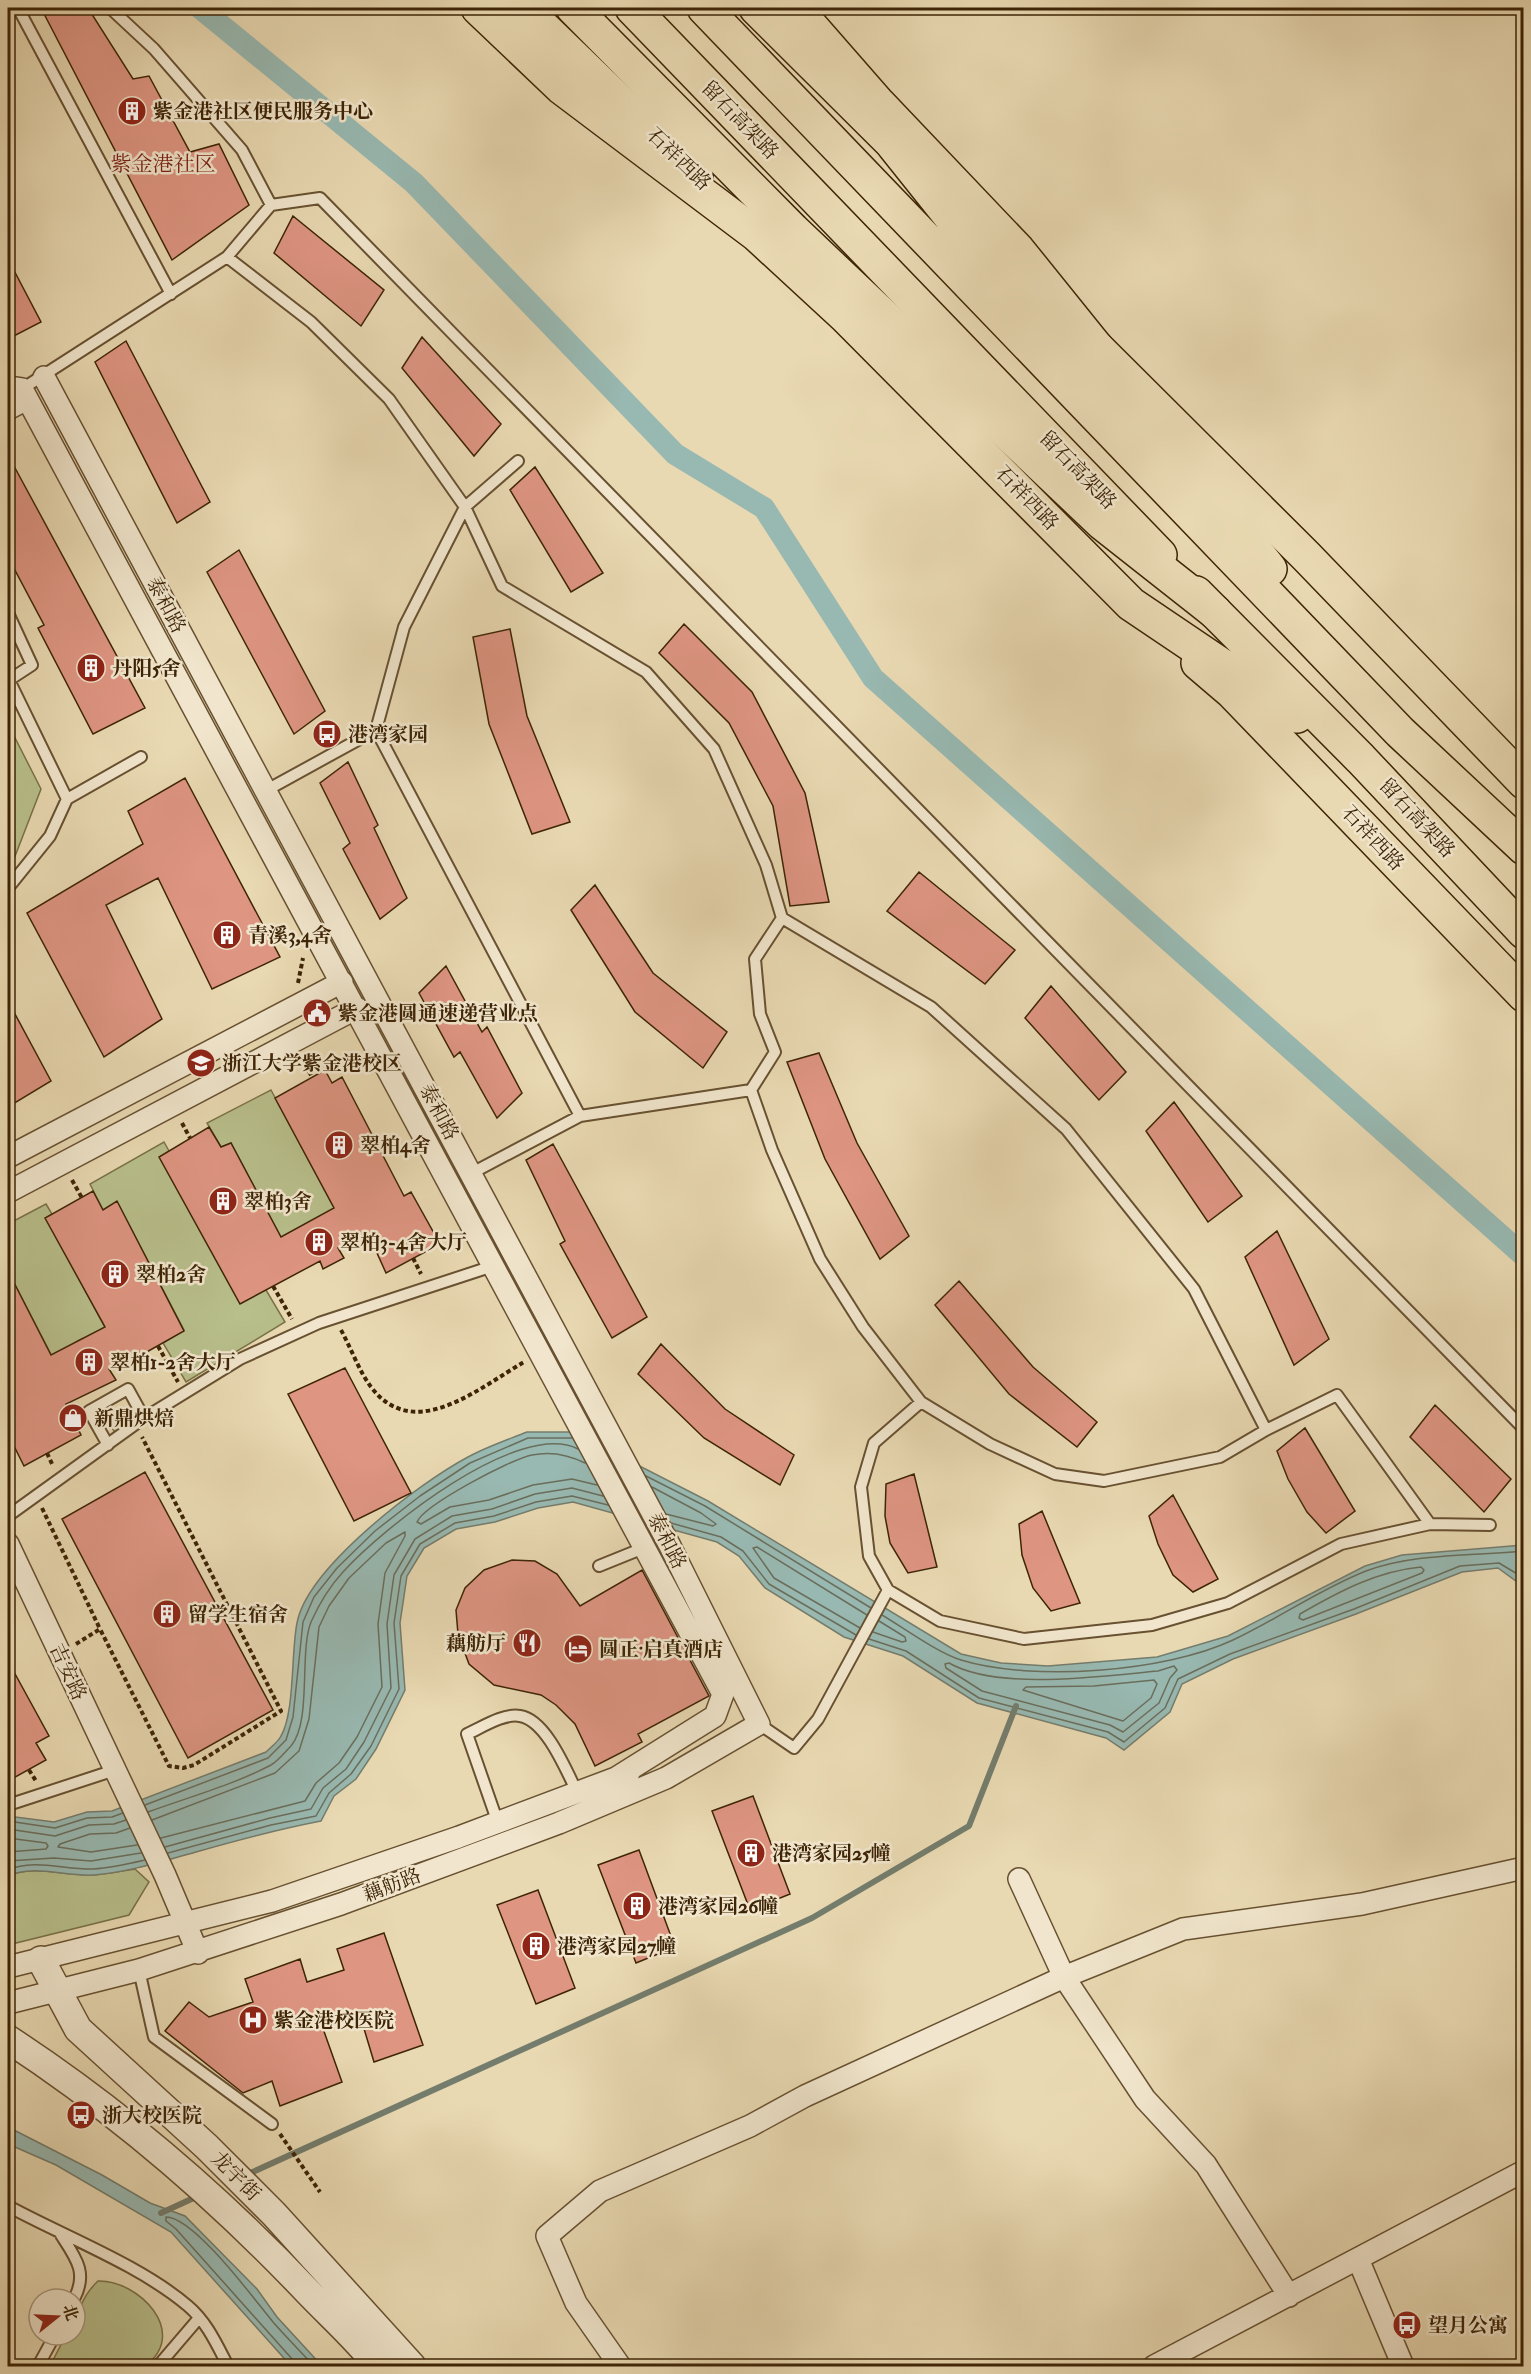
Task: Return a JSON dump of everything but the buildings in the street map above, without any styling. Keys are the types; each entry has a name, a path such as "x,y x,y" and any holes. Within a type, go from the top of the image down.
{"main road":[{"path":"478,8 561,88 757,235"},
{"name":"石祥西路","path":"523,8 757,235 854,325 1131,604 1232,692 1524,995"},
{"path":"573,8 793,230 1102,523 1215,612"},
{"name":"留石高架路","path":"632,8 1360,759 1524,932"},
{"path":"704,8 1400,732 1524,848"},
{"path":"756,8 1306,556 1524,782"},
{"path":"801,14 879,104 1018,250 1101,352"},
{"path":"894,146 997,275 1214,499 1400,732"},
{"path":"1131,604 1360,759"}],"street":[{"name":"泰和路","path":"44,376 670,1546 756,1718"},
{"name":"泰和路","path":"19,391 357,1008 723,1694 715,1716 616,1778"},
{"path":"8,409 19,391"},
{"path":"8,1157 342,982"},
{"path":"8,1192 357,1008"},
{"name":"吉安路","path":"8,1545 165,1875 198,1953"},
{"name":"藕舫路","path":"8,1967 186,1923 340,1879 498,1823 673,1756 756,1718"},
{"name":"藕舫路","path":"8,2003 198,1953 341,1904 559,1823 674,1773 756,1718"},
{"path":"620,2367 576,2303 547,2236 600,2191 750,2126 805,2096 1064,1977 1183,1929 1362,1904 1524,1868"},
{"path":"1019,1879 1064,1977 1145,2099 1206,2165 1289,2296"},
{"name":"龙宇街","path":"41,1960 78,2029 207,2147 274,2214 412,2367"},
{"name":"龙宇街","path":"8,2039 45,2063 178,2167 253,2234 378,2367"},
{"path":"1154,2367 1524,2171"},
{"path":"1358,2259 1403,2367"}],"lane":[{"path":"18,8 171,294"},
{"path":"110,8 154,49 242,150 271,205"},
{"path":"19,391 227,257 271,205 320,198 1524,1429"},
{"path":"227,257 311,322 388,399 465,507 502,586 646,672 714,749 766,866 782,918 931,1007 1066,1129 1194,1289 1266,1430"},
{"path":"518,461 465,507 404,627 376,730 580,1116"},
{"path":"8,613 32,665 9,680 12,699 67,799"},
{"path":"265,791 376,730"},
{"path":"8,888 50,836 67,799 141,757"},
{"path":"751,1090 774,1052 760,1014 755,959 782,918"},
{"path":"472,1173 580,1116 751,1090"},
{"path":"751,1090 772,1150 820,1259 862,1327 921,1402 990,1444 1055,1474 1104,1481 1220,1457 1266,1430 1337,1395 1430,1524"},
{"path":"8,1516 140,1422 240,1359 335,1318 493,1266"},
{"path":"108,1444 88,1411 128,1389 140,1422"},
{"path":"921,1402 874,1443 861,1487 869,1556 888,1590 940,1620 1024,1639 1152,1624 1228,1603 1341,1544 1430,1524 1490,1525"},
{"path":"599,1566 642,1541"},
{"path":"756,1718 794,1748 818,1719 888,1590"},
{"path":"498,1823 467,1734 494,1721 519,1715 538,1724 577,1792"},
{"path":"8,1805 115,1770"},
{"path":"139,1970 154,2037 272,2124"},
{"path":"8,2206 139,2274 188,2306 208,2329 228,2367"},
{"path":"61,2235 78,2261 82,2284 80,2287"},
{"path":"158,2367 199,2318"},
{"path":"38,2367 49,2347"}],"path":[{"path":"296,988 303,958 298,948"},
{"path":"297,1050 312,1077"},
{"path":"177,1115 190,1138"},
{"path":"69,1174 82,1198"},
{"path":"273,1286 299,1332"},
{"path":"335,1318 371,1387 392,1407 414,1413 438,1410 541,1353"},
{"path":"158,1346 184,1394"},
{"path":"36,1496 169,1766 183,1768 194,1765 281,1711 140,1422"},
{"path":"73,1646 100,1629"},
{"path":"272,2124 320,2192"}],"green space":[{"path":"8,724 41,789 12,864 8,868"},
{"path":"271,1090 339,1217 285,1245 231,1143 221,1147 207,1123"},
{"path":"164,1142 169,1151 160,1157 266,1290 285,1322 186,1382 163,1343 184,1330 117,1202 103,1210 90,1184"},
{"path":"46,1204 52,1214 46,1218 110,1337 92,1336 78,1340 56,1364 8,1271 8,1224"},
{"path":"129,1409 136,1421 116,1435 109,1422"},
{"path":"135,1869 149,1882 129,1915 8,1945 8,1876 28,1871 93,1875"},
{"path":"98,2281 114,2283 129,2289 154,2311 161,2324 162,2339 158,2353 145,2366 135,2363 129,2366 50,2366 60,2347 87,2347 88,2293"}],"water":[{"path":"527,1432 573,1432 708,1501 961,1654 1001,1663 1048,1666 1157,1657 1228,1636 1365,1566 1402,1555 1523,1545 1523,1584 1498,1568 1462,1572 1233,1659 1182,1684 1170,1712 1124,1750 1106,1738 977,1703 903,1656 844,1637 765,1588 739,1556 717,1542 573,1502 538,1508 495,1522 456,1529 424,1548 407,1576 400,1623 405,1690 376,1749 356,1779 334,1796 321,1821 120,1871 83,1875 28,1871 8,1876 8,1816 54,1822 87,1812 112,1811 266,1752 280,1738 285,1725 291,1697 297,1623 305,1601 321,1578 368,1529 422,1486 475,1453"},
{"path":"8,2127 102,2175 150,2203 185,2216 257,2289 277,2317 322,2366 291,2366 171,2232 56,2165 8,2144"}],"waterway":[{"path":"200,8 414,183 675,454 764,508 873,678 1524,1256"},
{"path":"246,2175 812,1918 969,1826 1016,1706"},
{"path":"161,2213 198,2196"}],"place":[{"name":"紫金港社区便民服务中心","path":"132,111"},
{"name":"丹阳5舍","path":"91,668"},
{"name":"港湾家园","path":"327,734"},
{"name":"青溪3,4舍","path":"227,935"},
{"name":"紫金港圆通速递营业点","path":"317,1013"},
{"name":"浙江大学紫金港校区","path":"201,1063"},
{"name":"翠柏4舍","path":"339,1145"},
{"name":"翠柏3舍","path":"223,1201"},
{"name":"翠柏3-4舍大厅","path":"319,1242"},
{"name":"翠柏2舍","path":"115,1274"},
{"name":"翠柏1-2舍大厅","path":"89,1362"},
{"name":"新鼎烘焙","path":"73,1418"},
{"name":"留学生宿舍","path":"167,1614"},
{"name":"藕舫厅","path":"527,1643"},
{"name":"圆正·启真酒店","path":"578,1649"},
{"name":"港湾家园25幢","path":"751,1853"},
{"name":"港湾家园26幢","path":"637,1906"},
{"name":"港湾家园27幢","path":"536,1946"},
{"name":"紫金港校医院","path":"253,2020"},
{"name":"浙大校医院","path":"81,2115"},
{"name":"望月公寓","path":"1407,2325"}],"district":[{"name":"紫金港社区","path":"163,164"}]}
